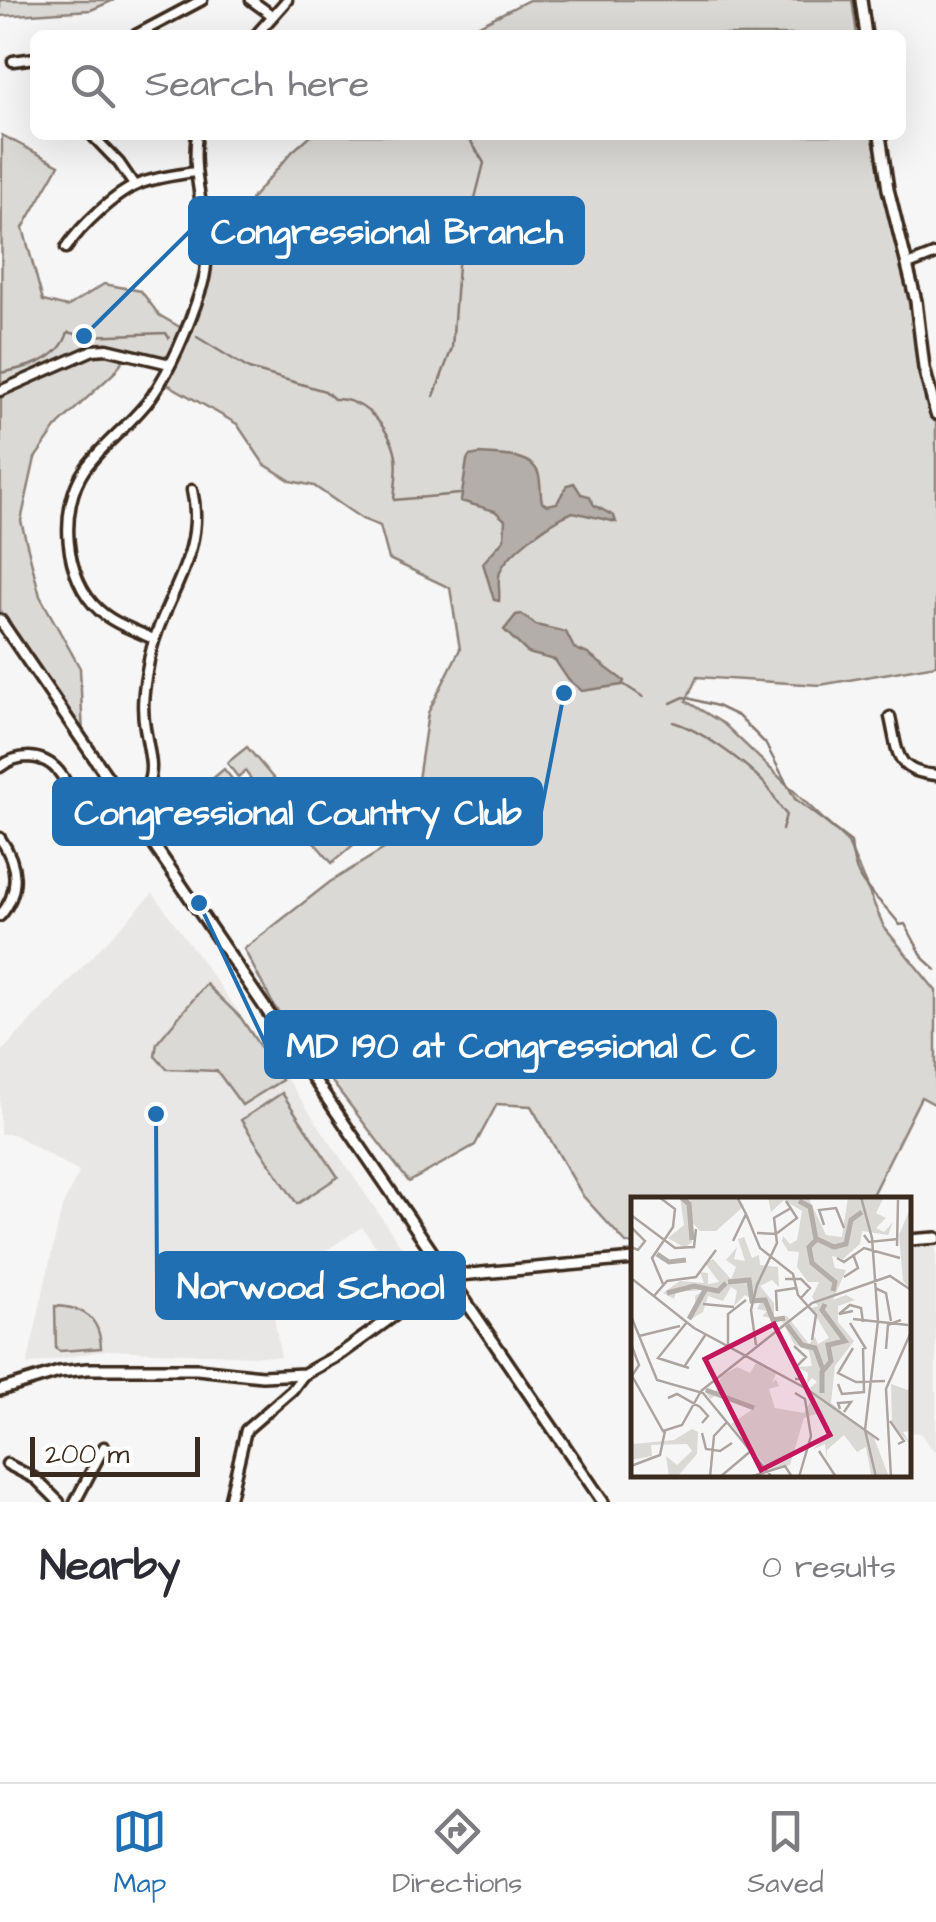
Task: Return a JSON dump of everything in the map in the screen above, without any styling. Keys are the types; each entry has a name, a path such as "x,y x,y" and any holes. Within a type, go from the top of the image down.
{"main road":[{"path":"861,0 865,30"},
{"path":"881,140 936,414"},
{"path":"0,620 604,1502"},
{"path":"911,1240 936,1238"},
{"path":"0,1390 59,1372 87,1369 186,1368 262,1376 304,1374 342,1353 449,1276 631,1259"}],"street":[{"path":"145,30 202,0"},
{"path":"251,0 273,16"},
{"path":"260,30 286,0"},
{"path":"13,61 30,59"},
{"path":"97,140 134,186"},
{"path":"153,639 109,618 84,592 74,570 69,522 74,494 85,470 150,400 194,309 206,270 206,240 195,172 196,140"},
{"path":"66,248 78,230 134,186 155,178 195,172"},
{"path":"908,265 936,254"},
{"path":"0,391 93,350 107,349 170,364"},
{"path":"0,767 17,758 47,761 67,781 80,817 92,832 131,816 154,772 143,704 153,639 196,537 198,514 192,490"},
{"path":"890,717 903,763 922,774 936,775"},
{"path":"0,838 13,860 15,875 10,902 0,916"},
{"path":"229,1502 246,1430 292,1390 304,1374"},
{"path":"75,1502 104,1447"},
{"path":"7,1464 36,1478 59,1502"}],"shaded area":[{"path":"0,0 114,0 91,10 0,16"},
{"path":"529,0 852,0 856,30 469,30"},
{"path":"2,135 59,165 23,228 43,301 67,307 104,284 141,291 159,315 185,330 207,255 236,233 252,198 305,140 873,140 925,391 936,423 936,665 820,685 697,677 686,701 724,724 848,843 884,927 936,991 936,1105 921,1097 871,1197 631,1197 631,1244 583,1196 531,1106 497,1104 475,1145 409,1182 274,1006 244,949 330,882 410,833 428,713 460,649 450,588 389,559 380,526 362,519 314,486 291,481 264,464 237,424 162,381 170,365 127,353 116,371 59,424 35,458 21,521 40,596 80,668 83,737 0,620"},
{"path":"480,454 515,457 530,463 539,476 542,502 547,505 557,503 567,485 574,483 581,494 614,516 616,522 573,512 553,523 508,559 499,577 499,601 494,600 483,563 504,539 505,520 495,511 461,501 467,460"},
{"path":"521,614 536,625 566,632 574,648 624,681 622,685 582,691 555,660 528,653 504,630"},
{"path":"247,747 279,785 259,802 249,790 255,784 245,771 238,777 227,763"},
{"path":"224,769 249,800 228,817 204,786"},
{"path":"354,792 380,822 332,863 306,833"},
{"path":"153,893 422,1277 406,1289 362,1227 279,1281 268,1282 281,1357 107,1350 27,1365 62,1207 79,1172 13,1134 0,1134 0,1053"},
{"path":"206,984 241,1018 282,1080 242,1105 217,1071 167,1069 155,1056 157,1043"},
{"path":"282,1093 338,1177 297,1204 241,1120"},
{"path":"936,1241 934,1452 920,1433 911,1432 911,1242"},
{"path":"55,1306 88,1316 97,1329 101,1348 56,1349"}],"waterway":[{"path":"434,396 452,348 458,265 484,163 470,140"},
{"path":"0,373 50,356 68,332 84,336 166,333 169,338"},
{"path":"197,337 249,369 325,391 334,399 353,402 370,412 383,427 395,452 394,500 460,494"},
{"path":"623,684 643,697"},
{"path":"671,703 684,697 717,706 738,716 765,743 795,799 851,842 861,880 900,925 905,924 924,959 936,970"},
{"path":"673,722 711,741 760,779 786,814 782,830"}],"place":[{"name":"Congressional Branch","path":"84,336"},
{"name":"Congressional Country Club","path":"564,693"},
{"name":"MD 190 at Congressional C C","path":"199,903"},
{"name":"Norwood School","path":"156,1114"}]}
